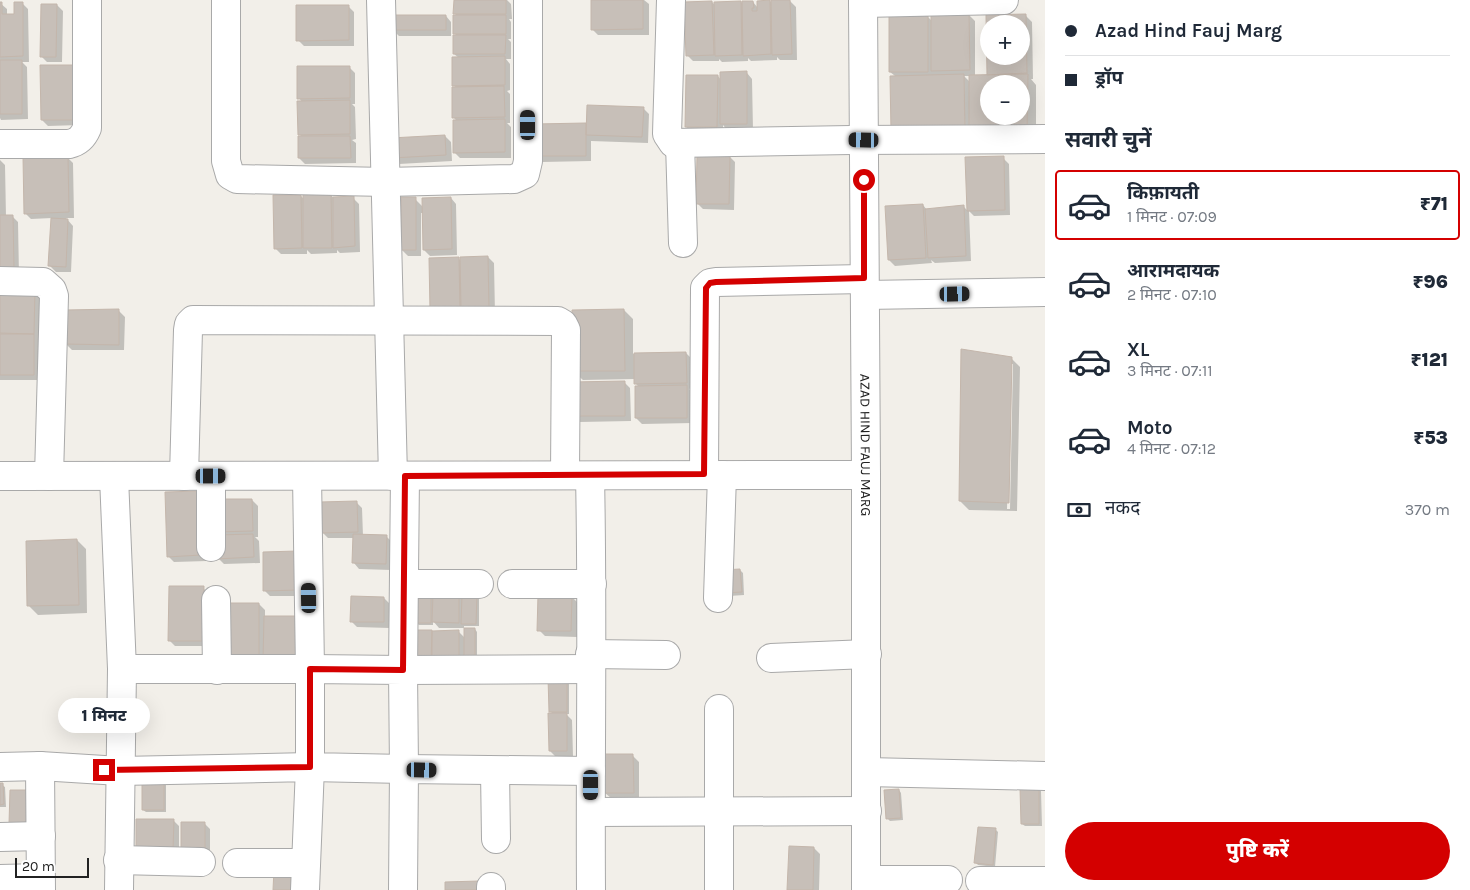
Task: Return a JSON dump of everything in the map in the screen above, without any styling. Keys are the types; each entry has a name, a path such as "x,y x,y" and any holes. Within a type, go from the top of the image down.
{"street":[{"path":"0,144 69,144 85,134 87,128 87,0"},
{"path":"226,0 226,161 230,175 237,179 386,182 514,180 524,174 528,161 528,0"},
{"path":"381,0 389,320 404,584 403,890"},
{"path":"671,0 666,134 673,143 1045,139"},
{"path":"863,1 1004,0"},
{"name":"AZAD HIND FAUJ MARG","path":"863,1 867,654 866,885"},
{"path":"680,143 683,243"},
{"path":"0,281 43,282 52,290 54,296 49,476"},
{"path":"718,598 706,288 710,283 1045,292"},
{"path":"184,476 188,330 189,324 193,320 552,320 563,324 566,330 577,475 592,584 590,662 591,890"},
{"path":"0,476 866,475"},
{"path":"211,476 211,547"},
{"path":"305,890 310,767 307,476"},
{"path":"114,477 122,669 118,890"},
{"path":"404,584 478,584"},
{"path":"512,584 592,584"},
{"path":"216,600 217,670"},
{"path":"771,658 867,654"},
{"path":"122,669 403,670 590,662 666,655"},
{"path":"719,709 719,890"},
{"path":"0,767 40,766 120,771 310,767 591,771"},
{"path":"0,879 41,884 40,766"},
{"path":"495,771 496,839"},
{"path":"867,772 1045,776"},
{"path":"591,812 867,812"},
{"path":"0,837 42,836"},
{"path":"118,860 200,862"},
{"path":"237,863 306,863"},
{"path":"866,885 948,880"},
{"path":"980,881 1045,881"}],"building":[{"path":"454,0 506,0 506,14 453,14"},
{"path":"591,0 643,0 643,29 591,30"},
{"path":"770,0 771,54 743,56 742,1 753,1 754,8 752,8 752,11 757,11 757,1"},
{"path":"771,0 790,0 792,54 772,55"},
{"path":"712,1 714,55 686,56 684,2"},
{"path":"741,1 742,55 715,56 714,2"},
{"path":"0,2 2,2 2,14 14,14 14,2 23,2 23,56 0,57"},
{"path":"41,4 57,4 56,57 40,57"},
{"path":"296,5 349,5 349,40 296,41"},
{"path":"928,14 928,72 889,72 889,15"},
{"path":"931,14 969,14 970,70 931,71"},
{"path":"1026,14 1026,15 986,15"},
{"path":"392,15 446,15 446,30 392,30"},
{"path":"453,15 506,15 506,34 453,34"},
{"path":"453,35 506,35 505,54 453,54"},
{"path":"505,56 505,85 452,86 452,57"},
{"path":"0,60 22,60 22,114 0,114"},
{"path":"40,65 74,65 74,120 41,120"},
{"path":"987,65 1027,65 1027,73 987,75"},
{"path":"297,66 350,66 350,98 297,99"},
{"path":"747,71 747,124 720,124 720,72"},
{"path":"964,74 965,130 891,131 890,76"},
{"path":"1028,74 980,75 980,125 1027,125 1027,132 969,132 969,75"},
{"path":"686,75 718,75 717,127 685,127"},
{"path":"504,86 505,117 452,118 452,87"},
{"path":"350,100 350,134 298,135 297,101"},
{"path":"587,105 644,107 642,137 586,135"},
{"path":"505,119 505,152 453,153 453,120"},
{"path":"586,123 586,156 535,156 535,124"},
{"path":"445,135 446,155 392,158 391,138"},
{"path":"298,136 350,136 351,158 298,158"},
{"path":"697,155 730,155 729,204 696,204"},
{"path":"68,156 69,212 24,214 23,157"},
{"path":"1004,156 1005,210 967,211 965,157"},
{"path":"303,194 331,194 332,248 303,248"},
{"path":"273,195 301,195 302,248 274,249"},
{"path":"354,196 355,246 333,248 333,197"},
{"path":"401,197 416,197 416,250 401,250"},
{"path":"451,197 452,249 423,250 422,198"},
{"path":"923,204 926,258 888,260 885,206"},
{"path":"964,205 966,256 928,258 925,209"},
{"path":"0,215 13,215 14,269 0,269"},
{"path":"51,218 68,219 66,267 48,266"},
{"path":"488,256 489,308 461,309 460,257"},
{"path":"459,257 460,309 430,310 429,258"},
{"path":"0,289 35,289 34,334 0,333"},
{"path":"119,309 119,345 65,344 65,310"},
{"path":"624,309 625,371 572,371 572,310"},
{"path":"0,334 34,334 34,375 0,375"},
{"path":"961,349 1012,357 1009,503 959,501"},
{"path":"686,352 687,383 634,384 634,353"},
{"path":"625,381 625,416 573,416 572,382"},
{"path":"687,385 687,418 635,418 635,386"},
{"path":"199,491 201,555 167,557 165,492"},
{"path":"216,499 252,499 253,531 216,532"},
{"path":"357,501 358,532 321,533 320,502"},
{"path":"253,534 254,557 217,559 216,535"},
{"path":"353,534 387,535 386,564 352,563"},
{"path":"77,539 79,605 27,606 26,541"},
{"path":"297,551 298,590 263,591 263,552"},
{"path":"740,569 742,592 725,593 723,570"},
{"path":"169,586 204,586 203,641 168,641"},
{"path":"415,594 431,595 431,623 415,623"},
{"path":"433,594 459,595 459,623 432,622"},
{"path":"462,595 477,595 476,624 461,624"},
{"path":"538,595 572,596 571,631 537,631"},
{"path":"351,596 384,597 384,622 350,622"},
{"path":"224,603 259,603 259,660 224,660"},
{"path":"264,616 298,616 297,660 263,660"},
{"path":"464,628 475,628 475,663 464,663"},
{"path":"415,630 432,630 431,664 415,664"},
{"path":"459,630 459,663 432,664 432,631"},
{"path":"548,677 567,677 567,712 549,712"},
{"path":"548,713 567,713 567,751 549,751"},
{"path":"603,754 633,754 634,793 604,793"},
{"path":"142,781 164,781 164,810 142,810"},
{"path":"0,783 3,783 4,804 0,805"},
{"path":"1039,787 1039,824 1021,824 1020,788"},
{"path":"899,789 901,818 886,819 884,790"},
{"path":"10,790 35,790 34,824 9,824"},
{"path":"136,819 174,819 173,850 136,850"},
{"path":"181,822 205,822 205,852 181,852"},
{"path":"978,827 996,828 993,865 974,863"},
{"path":"789,846 814,847 813,890 787,890"},
{"path":"274,869 292,869 292,890 273,890"},
{"path":"479,881 479,890 445,890 445,882"}],"route":[{"path":"104,770 310,767 310,669 403,670 405,476 704,474 706,288 710,283 716,282 864,278 864,180"}]}
